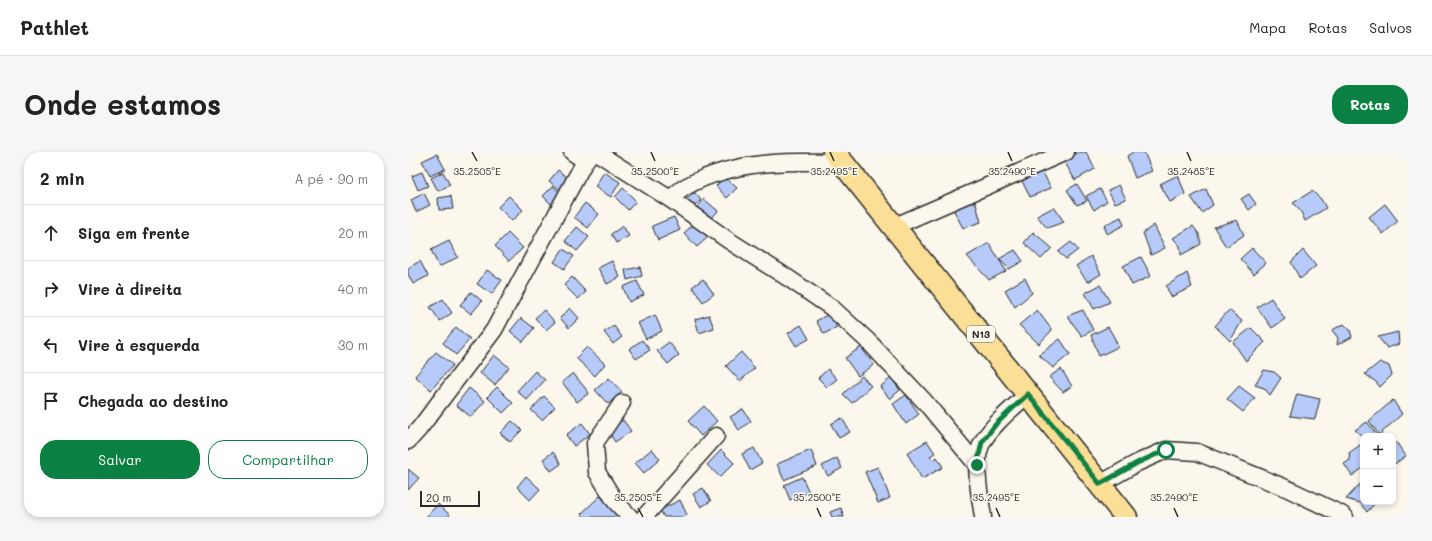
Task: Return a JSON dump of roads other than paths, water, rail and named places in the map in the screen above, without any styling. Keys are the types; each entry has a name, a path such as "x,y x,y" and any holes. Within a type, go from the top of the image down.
{"main road":[{"name":"N13","path":"838,157 895,226 1126,517"}],"street":[{"path":"572,152 591,155 670,199 728,240 832,308 870,343 890,364 925,402 977,465"},
{"path":"895,226 1066,152"},
{"path":"408,441 419,429 494,330 591,155"},
{"path":"670,199 686,186 722,171 757,164 838,157"},
{"path":"983,517 979,493 977,465 982,442 996,424 1028,394"},
{"path":"622,403 595,443 597,472 615,501 630,517"},
{"path":"644,517 716,436"},
{"path":"1100,484 1137,463 1166,450 1197,452 1286,488 1345,517"}]}
